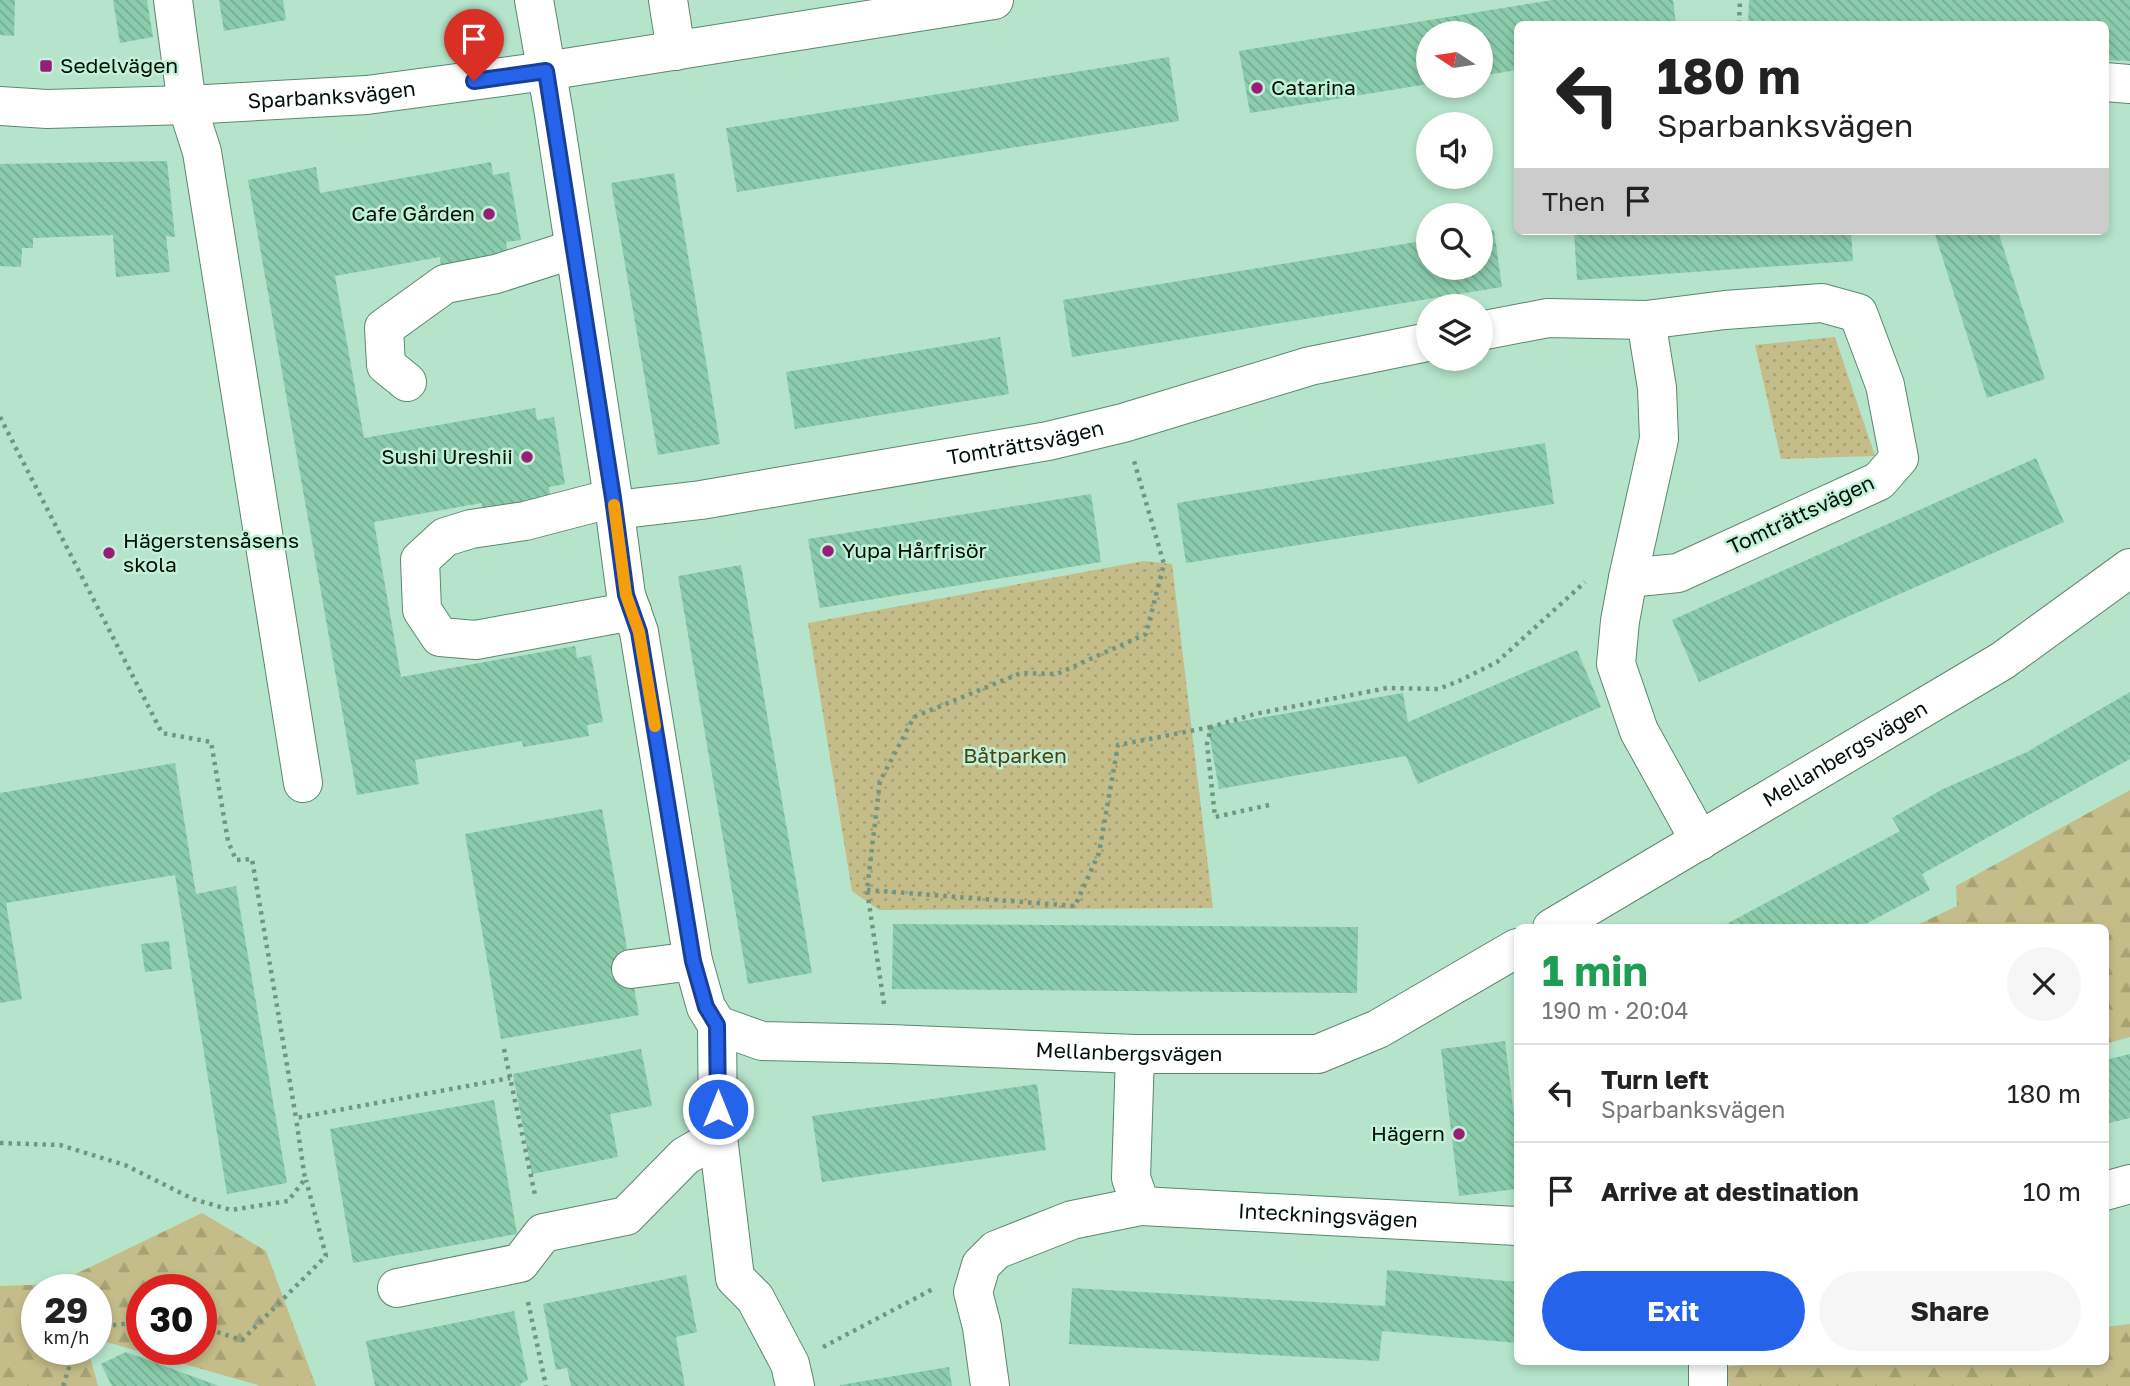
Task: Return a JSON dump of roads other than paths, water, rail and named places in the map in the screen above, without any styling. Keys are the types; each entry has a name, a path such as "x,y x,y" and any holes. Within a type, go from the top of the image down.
{"street":[{"path":"173,0 187,105 202,152 303,783"},
{"path":"534,0 626,595 639,632 693,961 706,1007 717,1025 718,1137 735,1278 755,1297 792,1375"},
{"path":"668,0 676,51"},
{"name":"Sparbanksvägen","path":"0,106 47,109 187,105 367,95 546,71 995,0"},
{"path":"2109,82 2130,84"},
{"path":"407,382 386,365 384,328 444,284 496,274 574,249"},
{"name":"Tomträttsvägen","path":"1493,328 1548,317 1646,320 1725,310 1822,303 1858,313 1885,385 1899,458 1879,481 1678,573 1628,578"},
{"path":"1646,320 1657,388 1659,439 1628,578 1616,664 1639,731 1700,841"},
{"name":"Tomträttsvägen","path":"632,611 476,640 440,637 422,610 420,560 444,537 471,529 614,504 701,500 1048,441 1124,423 1310,366 1416,344"},
{"name":"Mellanbergsvägen","path":"1559,924 2002,661 2130,568"},
{"name":"Mellanbergsvägen","path":"717,1025 762,1041 1136,1054 1318,1054 1378,1029 1514,950"},
{"path":"631,969 693,961"},
{"path":"1136,1054 1131,1178 1141,1206"},
{"path":"397,1288 520,1264 543,1233 626,1216 685,1156 718,1137"},
{"path":"2109,1190 2130,1184"},
{"name":"Inteckningsvägen","path":"990,1386 982,1327 973,1292 981,1265 996,1250 1072,1220 1141,1206 1514,1226"},
{"path":"1708,1365 1708,1386"}],"place":[{"name":"Sedelvägen","path":"46,66"},
{"name":"Catarina","path":"1257,88"},
{"name":"Cafe Gården","path":"489,214"},
{"name":"Sushi Ureshii","path":"527,457"},
{"name":"Yupa Hårfrisör","path":"828,551"},
{"name":"Hägerstensåsens skola","path":"109,553"},
{"name":"Hägern","path":"1459,1134"}],"park label":[{"name":"Båtparken","path":"1015,756"}]}
